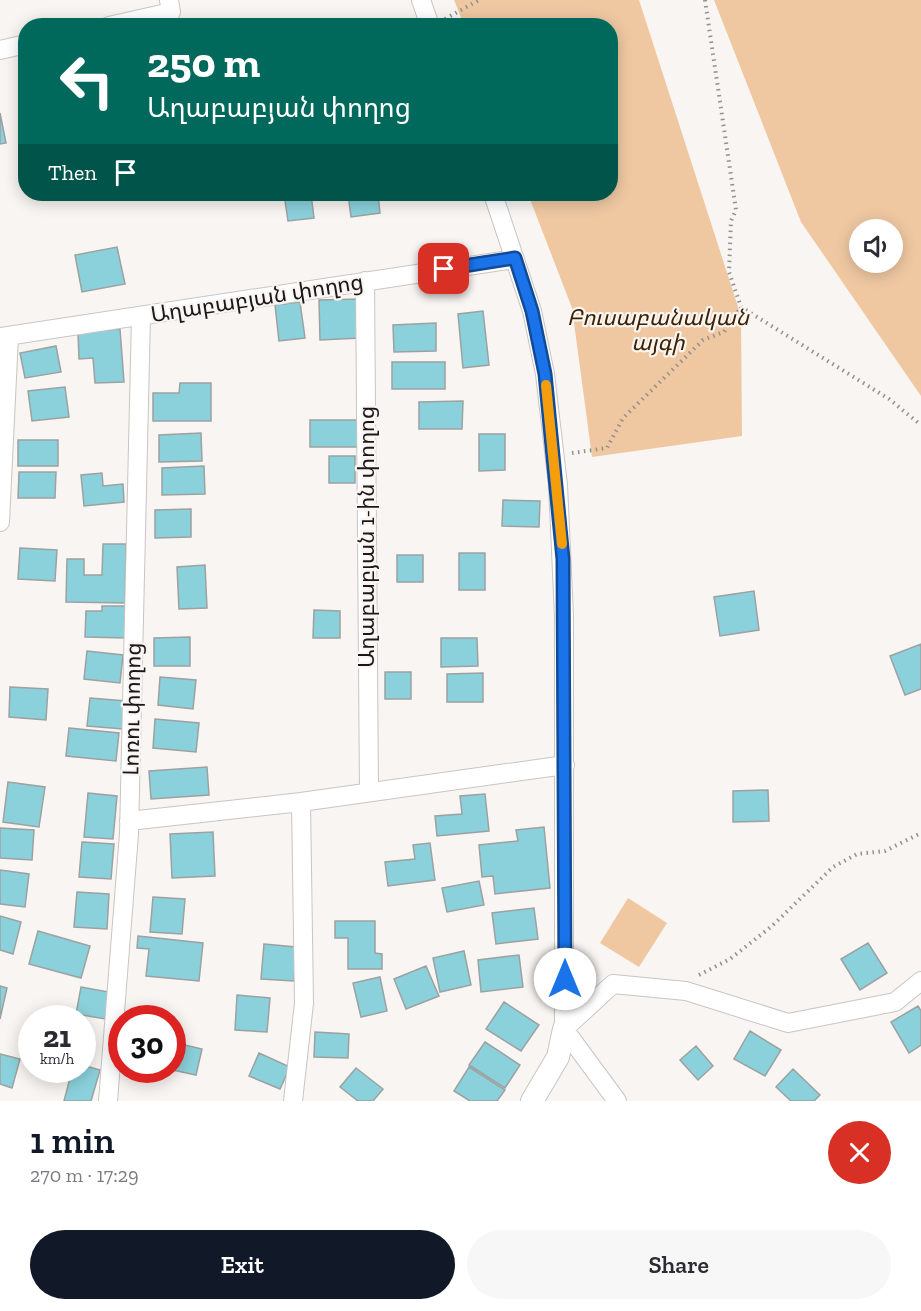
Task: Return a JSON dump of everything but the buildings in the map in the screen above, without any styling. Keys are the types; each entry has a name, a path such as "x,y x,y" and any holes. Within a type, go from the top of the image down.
{"street":[{"path":"144,18 171,12 169,0"},
{"path":"421,0 427,18"},
{"path":"0,50 18,46"},
{"path":"495,201 532,311 541,353 554,456 563,559 564,1029 558,1057 532,1101"},
{"name":"Աղաբաբյան փողոց","path":"4,337 515,258"},
{"name":"Աղաբաբյան 1-ին փողոց","path":"365,281 369,792"},
{"name":"Լոռու փողոց","path":"108,1101 129,821 141,316"},
{"path":"0,522 4,337"},
{"path":"129,821 301,802 564,765"},
{"path":"293,1101 304,1004 301,802"},
{"path":"564,1029 613,984 687,991 788,1023 895,1002 921,981"},
{"path":"564,1029 617,1101"}],"path":[{"path":"452,16 479,0"},
{"path":"705,0 736,210 731,221 729,272 741,307 889,399 921,425"},
{"path":"554,456 607,448 623,417 702,340 724,332 741,307"},
{"path":"672,990 729,959 772,926 833,867 857,854 885,851 921,833"}],"green space":[{"name":"Բուսաբանական այգի","path":"454,0 639,0 741,316 742,436 592,457 572,308 531,201 618,201 618,18 461,18"},
{"path":"714,0 921,0 921,396 801,222"},
{"path":"628,898 667,923 639,967 600,943"}],"slow traffic":[{"path":"546,385 558,485 562,544"}],"route":[{"path":"444,269 515,258 532,311 545,374 558,485 563,559 565,979"}]}
